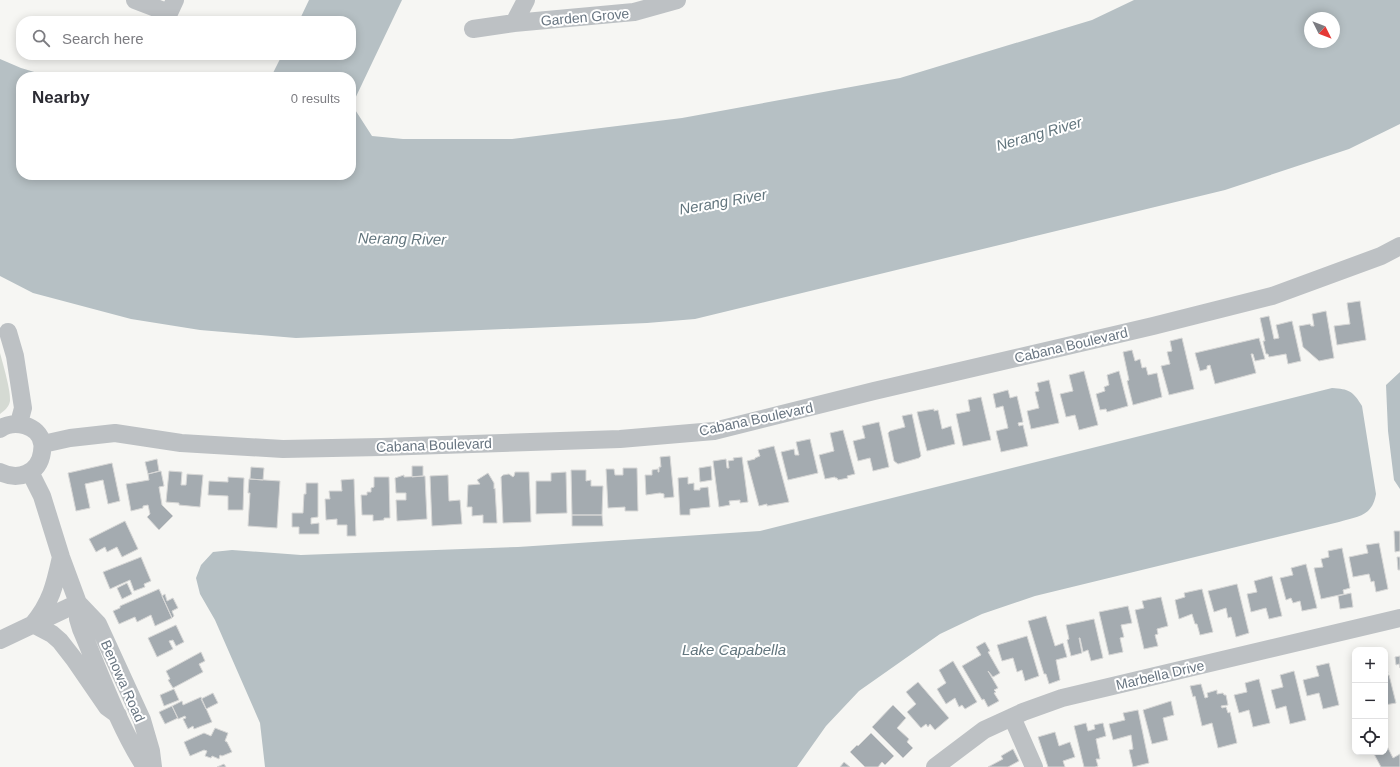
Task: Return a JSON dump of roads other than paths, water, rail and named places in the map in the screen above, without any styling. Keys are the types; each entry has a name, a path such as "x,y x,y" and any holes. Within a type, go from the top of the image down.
{"street":[{"path":"135,0 172,6"},
{"name":"Garden Grove","path":"514,23 526,0"},
{"name":"Garden Grove","path":"473,29 514,23 634,12 677,0"},
{"name":"Cabana Boulevard","path":"43,444 70,438 116,434 181,443 267,448 381,447 620,439 714,431 874,391 1153,326 1272,296 1381,256 1400,246"},
{"path":"8,332 15,356 23,408 19,423"},
{"path":"0,429 10,424 19,423 28,426 35,432 43,444 41,458 30,472 16,476 6,475 0,472"},
{"name":"Benowa Road","path":"30,472 42,496 61,557 78,603 78,619 81,629 118,715 138,757 145,767"},
{"path":"33,624 42,613 52,594 61,557"},
{"path":"0,640 78,603"},
{"name":"Benowa Road","path":"78,603 98,624 142,720 151,751 153,767"},
{"name":"Marbella Drive","path":"935,767 984,730 1023,712 1062,698 1400,618"},
{"path":"33,624 52,634 60,641 107,707 118,715"},
{"path":"1012,717 1034,767"}],"water":[{"path":"309,0 402,0 356,97 356,72 274,72 280,60 356,60 356,16 301,16"},
{"name":"Nerang River","path":"1134,0 1400,0 1400,124 1349,149 1225,190 695,319 647,323 296,338 200,330 131,319 33,293 0,276 0,59 34,72 16,72 16,180 356,180 356,111 372,136 403,139 512,139 682,118 900,78 1092,20"},
{"path":"1400,372 1400,489 1394,480 1388,431 1386,385"},
{"name":"Lake Capabella","path":"1332,388 1347,390 1356,397 1362,406 1376,494 1374,502 1368,511 1358,517 1339,522 1035,596 982,614 940,634 859,691 826,726 797,767 265,767 260,723 215,620 200,594 196,578 201,565 213,552 232,550 301,555 518,547 760,531"}]}
